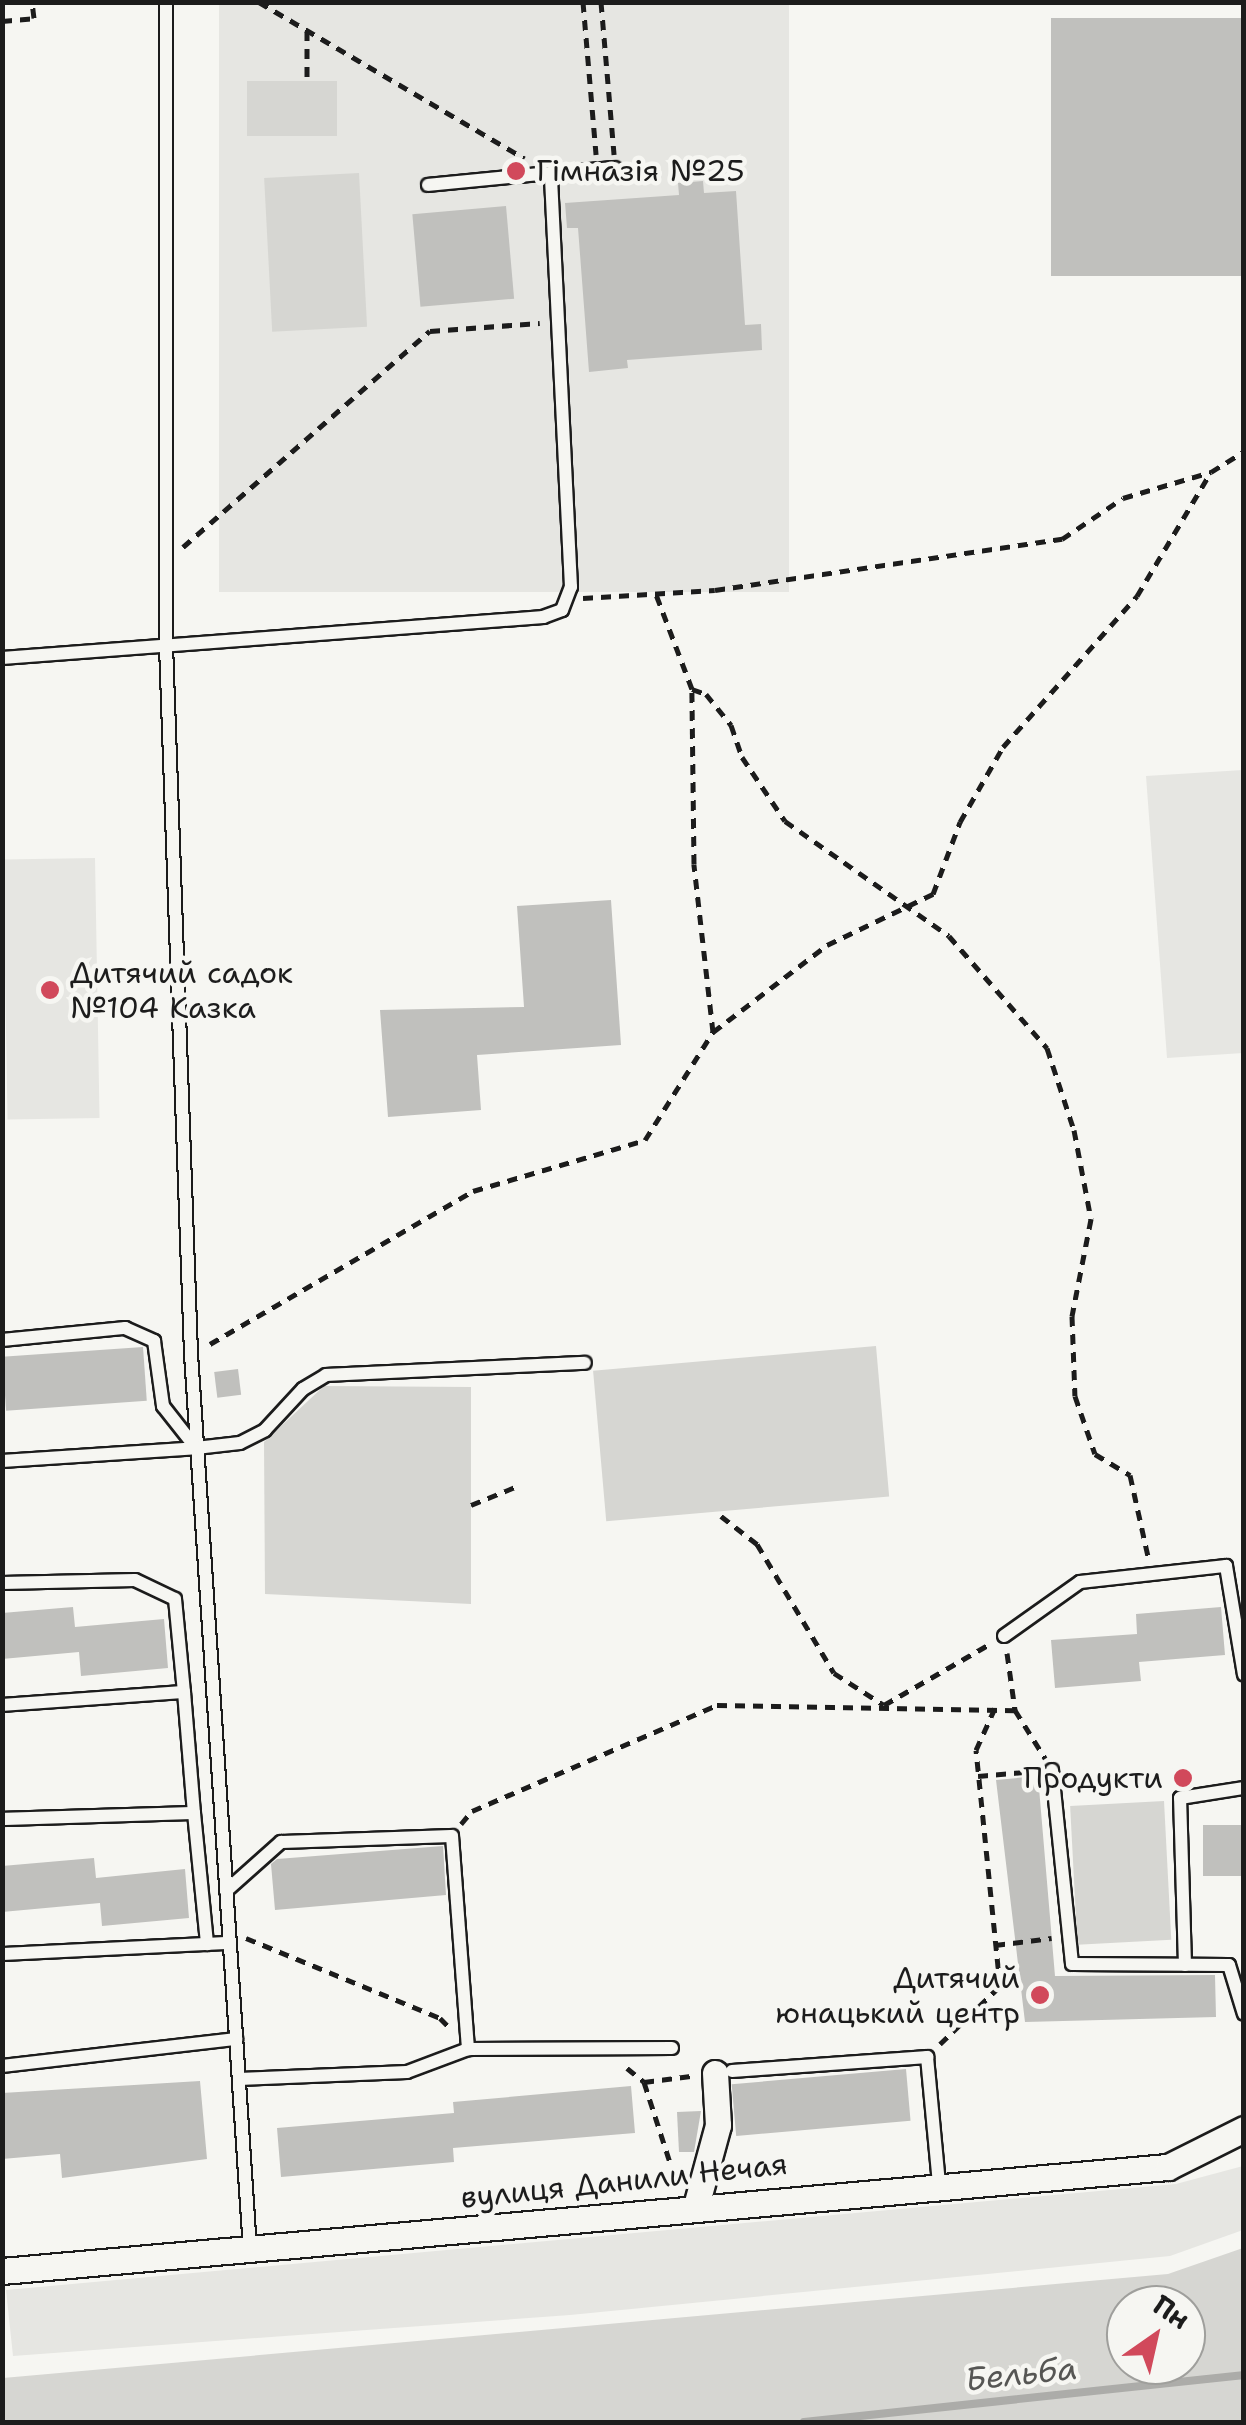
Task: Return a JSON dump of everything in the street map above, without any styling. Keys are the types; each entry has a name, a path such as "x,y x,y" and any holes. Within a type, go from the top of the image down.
{"street":[{"path":"689,2207 718,2124 724,2072"},
{"name":"вулиця Данили Нечая","path":"2,2270 250,2250 939,2183 1168,2166 1244,2128"}],"lane":[{"path":"166,2 166,645 192,1354 250,2250"},
{"path":"428,185 616,168"},
{"path":"2,658 543,617 569,600 551,174"},
{"path":"2,1340 126,1328 154,1342 163,1406 196,1448"},
{"path":"2,1461 240,1443 265,1430 303,1389 326,1375 585,1363"},
{"path":"1004,1636 1080,1582 1226,1566 1244,1674"},
{"path":"2,1583 135,1580 175,1599 207,1944"},
{"path":"2,1704 184,1692"},
{"path":"1052,1770 1072,1964 1229,1965 1244,2014"},
{"path":"1185,1966 1180,1798 1244,1788"},
{"path":"2,1819 194,1812"},
{"path":"226,1891 281,1842 452,1836 468,2048"},
{"path":"2,1954 207,1944 230,1937"},
{"path":"2,2066 236,2039"},
{"path":"239,2079 407,2072 468,2048 609,2053 672,2048"},
{"path":"724,2072 927,2057 939,2183"}],"path":[{"path":"2,21 34,18 32,2"},
{"path":"259,2 551,174"},
{"path":"583,2 597,169"},
{"path":"601,2 616,168"},
{"path":"307,30 308,81"},
{"path":"166,562 430,331 560,321"},
{"path":"569,600 656,594 1062,539 1123,498 1211,472 1244,452"},
{"path":"192,1354 473,1191 645,1140 712,1032 827,945 933,894 960,822 1003,747 1136,596 1211,472"},
{"path":"656,594 692,689 694,864 712,1032"},
{"path":"692,689 706,694 731,725 749,768 785,821 949,936 1047,1048 1074,1130 1091,1219 1072,1316 1075,1396 1094,1454 1130,1475 1152,1574"},
{"path":"471,1505 520,1484"},
{"path":"720,1516 757,1544 834,1672 884,1705"},
{"path":"884,1705 1004,1636 1014,1710 1052,1770 978,1776"},
{"path":"472,1811 717,1705 1014,1710"},
{"path":"927,2057 1000,1986 976,1750 996,1708"},
{"path":"995,1945 1070,1936"},
{"path":"230,1937 440,2018 468,2048"},
{"path":"609,2053 644,2082 689,2207"}],"shaded area":[{"name":"Гімназія №25","path":"219,3 789,3 789,592 219,592"},
{"path":"247,81 337,81 337,136 247,136"},
{"path":"359,173 367,327 272,332 264,178"},
{"path":"1243,770 1243,1053 1167,1058 1146,776"},
{"name":"Дитячий садок №104 Казка","path":"95,858 100,1118 8,1120 3,860"},
{"path":"876,1346 889,1496 606,1521 593,1371"},
{"path":"324,1386 471,1387 471,1604 265,1594 264,1442"},
{"path":"1164,1801 1171,1940 1077,1945 1070,1806"},
{"path":"1243,2166 1243,2230 1170,2256 570,2315 13,2356 6,2290 1176,2184"},
{"path":"1243,2248 1243,2422 3,2422 3,2378 1168,2274"}],"building":[{"path":"1051,18 1244,18 1244,276 1051,276"},
{"path":"703,181 704,193 736,191 745,325 761,324 762,350 627,360 628,368 589,372 578,228 567,228 565,203 679,195 678,183"},
{"path":"506,206 514,299 420,307 412,214"},
{"path":"611,900 621,1045 477,1055 481,1110 388,1117 380,1010 524,1007 517,906"},
{"path":"143,1347 147,1401 6,1411 2,1357"},
{"path":"238,1369 241,1395 217,1398 214,1372"},
{"path":"73,1607 75,1627 164,1619 168,1668 81,1676 79,1652 2,1659 2,1613"},
{"path":"1221,1607 1225,1655 1139,1662 1141,1681 1055,1688 1051,1640 1137,1634 1136,1614"},
{"path":"1038,1776 1055,1976 1215,1975 1216,2017 1025,2022 996,1780"},
{"path":"1203,1825 1244,1825 1244,1876 1203,1876"},
{"path":"443,1846 446,1895 275,1910 271,1864 277,1859"},
{"path":"94,1858 96,1878 185,1869 189,1918 102,1926 100,1903 2,1912 2,1866"},
{"path":"906,2069 911,2121 736,2136 732,2084"},
{"path":"200,2081 207,2159 62,2178 60,2154 2,2159 2,2093"},
{"path":"631,2086 635,2133 453,2148 454,2162 281,2177 277,2128 454,2113 453,2102"},
{"path":"701,2111 694,2152 679,2152 677,2112"}],"waterway":[{"name":"Бельба","path":"804,2422 1244,2375"}],"place":[{"name":"Гімназія №25","path":"516,171"},
{"name":"Дитячий садок №104 Казка","path":"50,990"},
{"name":"Продукти","path":"1183,1778"},
{"name":"Дитячий юнацький центр","path":"1040,1995"}]}
